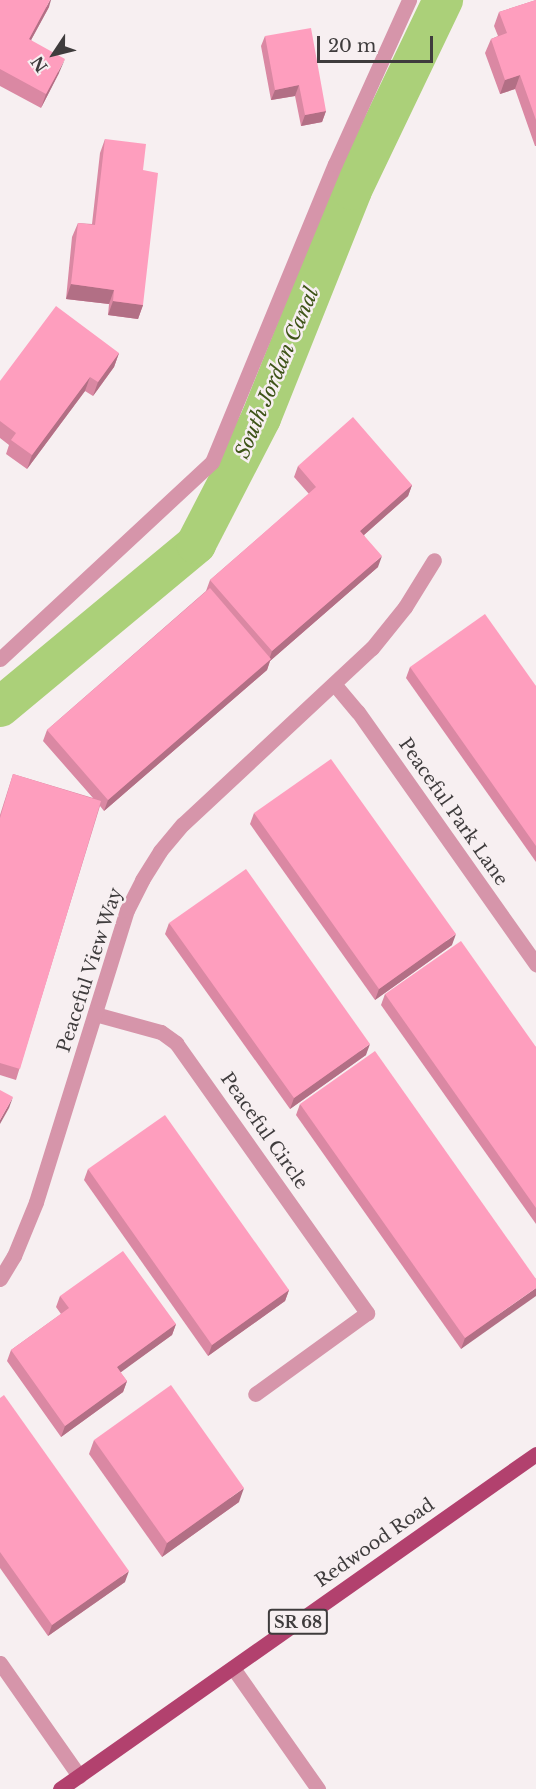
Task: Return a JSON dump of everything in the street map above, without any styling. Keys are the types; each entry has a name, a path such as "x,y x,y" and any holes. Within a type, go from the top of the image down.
{"main road":[{"name":"Redwood Road","path":"60,1789 536,1454"}],"street":[{"path":"0,659 212,462 335,164 409,0"},
{"name":"Peaceful View Way","path":"0,1279 14,1256 36,1202 127,910 160,850 183,824 335,685 372,648 405,607 434,560"},
{"name":"Peaceful Park Lane","path":"335,685 358,712 536,964"},
{"name":"Peaceful Circle","path":"95,1014 161,1032 176,1043 367,1313 255,1394"},
{"path":"0,1663 79,1776"},
{"path":"233,1668 318,1789"}],"building":[{"path":"0,0 50,0 29,39 65,59 46,94 0,69"},
{"path":"536,0 536,120 520,75 505,80 491,39 507,33 499,12"},
{"path":"311,28 326,111 305,115 299,85 275,90 265,36"},
{"path":"105,139 146,144 143,170 158,173 143,305 113,301 114,290 71,284 78,223 95,225"},
{"path":"56,306 119,353 98,382 90,377 32,455 11,440 16,433 0,421 0,381"},
{"path":"353,417 412,485 360,531 382,556 272,651 210,580 316,487 298,466"},
{"path":"210,588 271,659 108,800 47,730"},
{"path":"485,614 536,686 536,846 410,667"},
{"path":"331,759 456,934 379,989 254,813"},
{"path":"13,774 101,801 20,1069 0,1063 0,818"},
{"path":"246,869 370,1044 294,1098 169,923"},
{"path":"461,941 536,1047 536,1208 385,994"},
{"path":"375,1051 536,1279 536,1288 465,1338 300,1104"},
{"path":"0,1090 13,1097 0,1120"},
{"path":"165,1115 289,1290 212,1345 88,1169"},
{"path":"123,1251 176,1324 117,1367 127,1381 65,1426 11,1350 69,1308 60,1296"},
{"path":"171,1385 244,1488 167,1543 94,1440"},
{"path":"4,1395 129,1571 52,1625 0,1552 0,1398"}],"waterway":[{"name":"South Jordan Canal","path":"0,707 196,544 261,418 352,190 443,0"}]}
